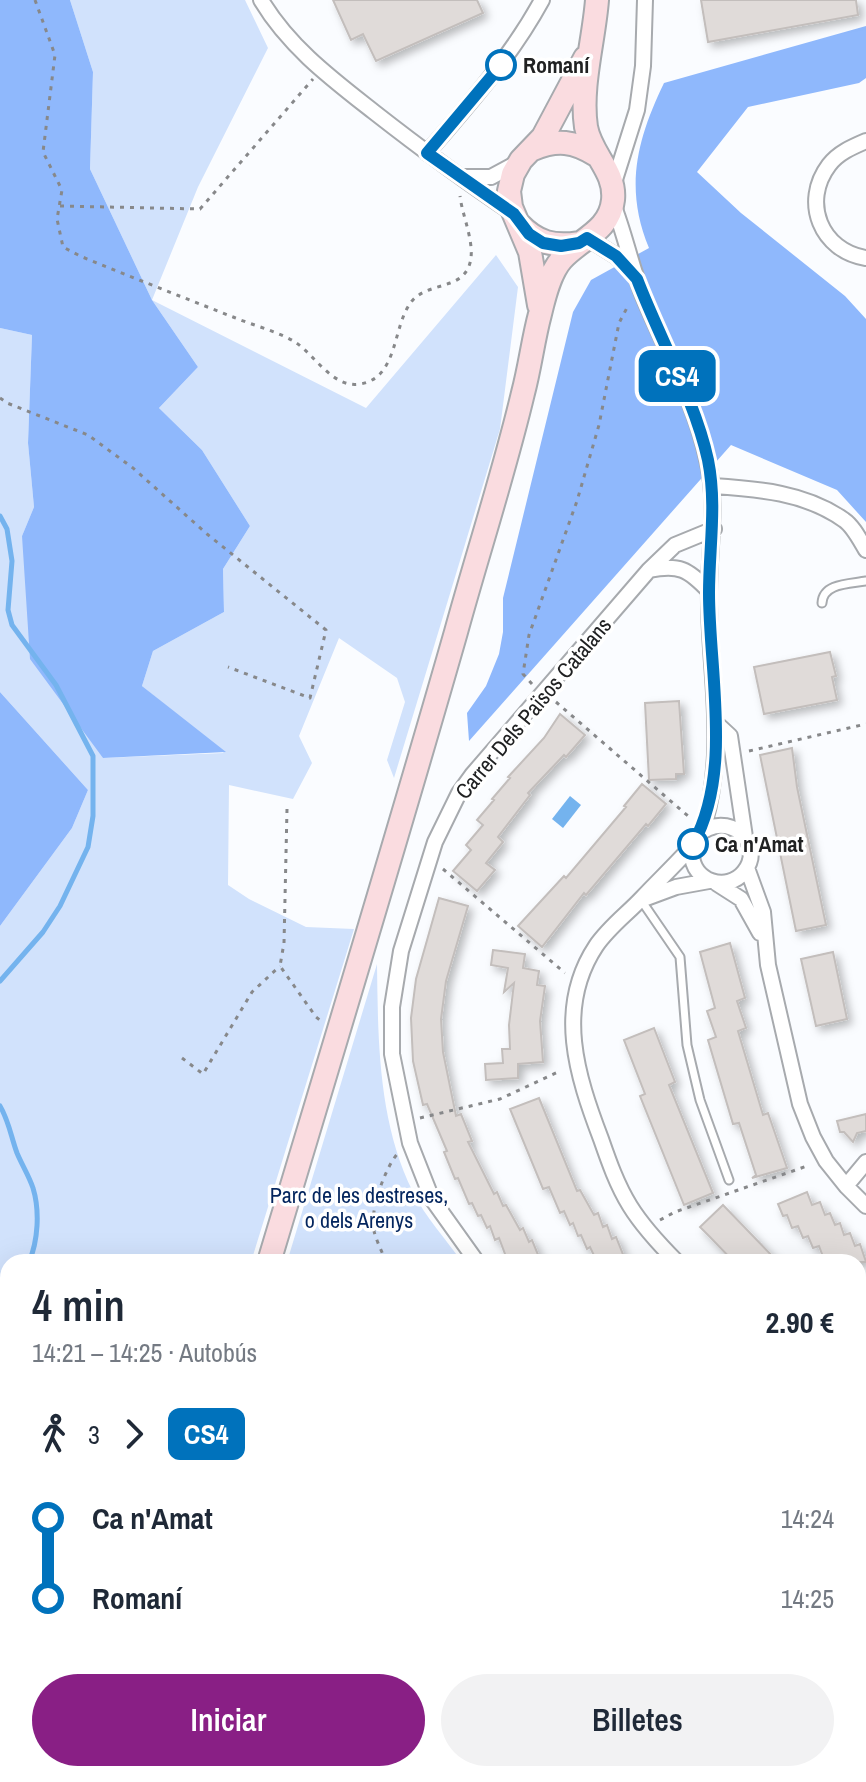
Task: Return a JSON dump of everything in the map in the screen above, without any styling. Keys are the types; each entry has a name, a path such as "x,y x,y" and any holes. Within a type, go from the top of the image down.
{"street":[{"path":"261,0 292,43 321,70 516,218 529,234 543,243 561,246 583,241 616,256 637,279"},
{"path":"427,153 523,36 542,0"},
{"path":"596,155 585,116 589,50 597,0"},
{"path":"271,1254 418,763 523,396 540,314 554,269 607,221 637,110 644,53 645,0"},
{"path":"540,314 535,272 509,191 513,174 543,137 589,50"},
{"path":"459,177 491,177 549,143 565,141 581,145 596,155 608,169 637,279 693,414 712,486 714,529 709,591 715,755 707,811 696,840 694,866 741,899 764,941"},
{"path":"866,141 843,153 827,167 817,202 820,225 831,242 848,253 866,258"},
{"path":"712,486 764,490 808,500 846,521 866,550"},
{"name":"Carrer Dels Països Catalans","path":"471,1254 432,1199 410,1143 392,1054 392,1007 401,951 435,842 459,793 472,775 649,570 675,545 714,529"},
{"path":"649,570 671,566 689,572 709,591"},
{"path":"716,723 730,736 745,837 750,847 747,868 763,912 764,941 800,1104 813,1137 846,1186 866,1206"},
{"path":"669,1254 646,1229 618,1185 589,1109 573,1047 573,1007 595,947 705,829 722,824 731,826 745,837"},
{"path":"641,900 676,887 734,880 747,868"},
{"path":"846,1186 866,1162"}],"lane":[{"path":"822,603 829,588 866,581"},
{"path":"641,900 680,957 687,1045 700,1100 729,1180"}],"path":[{"path":"35,0 55,55 43,152 62,190 57,219 63,247 295,342 344,382 359,385 374,378 388,364 404,311 415,297 453,282 464,273 472,247 461,205 459,177"},
{"path":"59,206 200,209 321,70"},
{"path":"532,683 523,674 529,635 577,501 599,425 619,323 631,301"},
{"path":"0,398 88,435 133,468 207,534 326,630 310,698 228,667"},
{"path":"554,701 688,816"},
{"path":"743,752 866,724"},
{"path":"182,1058 203,1074 252,992 280,966 284,943 287,809"},
{"path":"444,870 565,973"},
{"path":"280,966 316,1017 338,1032"},
{"path":"418,1119 500,1099 560,1071"},
{"path":"383,1254 373,1226 380,1188 390,1162 400,1152"},
{"path":"653,1224 675,1212 811,1164"}],"green space":[{"path":"70,0 245,0 268,48 198,187 152,300 90,169 93,72"},
{"path":"496,255 518,287 500,429 394,778 387,760 405,702 397,678 339,638 299,736 312,763 293,799 229,785 228,885 306,927 354,929 253,1254 0,1254 0,926 72,828 88,790 0,692 0,328 32,335 28,443 34,507 22,536 103,758 224,753 142,686 153,651 224,612 223,569 250,526 202,450 159,408 198,367 152,300 366,408"},
{"name":"Parc de les destreses, o dels Arenys","path":"377,964 382,1080 393,1138 413,1192 456,1254 289,1254"}],"shaded area":[{"path":"0,0 70,0 93,72 90,169 152,300 198,367 159,408 202,450 250,526 223,569 224,612 153,651 142,686 226,752 103,758 30,659 22,536 34,507 28,443 32,335 0,328"},
{"path":"866,26 866,78 859,83 748,107 697,172 741,213 845,296 866,319 866,522 837,490 731,445 469,741 467,713 486,686 499,654 503,632 503,598 573,312 591,280 649,248 637,205 637,164 647,124 664,83"},
{"path":"0,692 88,790 72,828 0,926"},
{"path":"570,796 581,805 563,828 552,819"}],"building":[{"path":"333,0 477,0 483,13 376,61 363,34 351,40"},
{"path":"701,0 856,0 858,15 708,42"},
{"path":"830,652 836,676 832,677 837,700 764,714 754,667"},
{"path":"679,701 684,774 676,774 676,779 649,780 645,703"},
{"path":"560,714 585,735 528,793 530,795 498,837 503,842 486,863 495,870 477,891 453,871 471,850 466,845 483,825 477,820"},
{"path":"792,748 797,787 826,925 796,931 760,755"},
{"path":"642,784 666,804 586,895 584,893 542,947 518,926 564,876 566,878"},
{"path":"439,898 468,906 446,981 441,1019 443,1052 456,1116 461,1114 472,1141 468,1142 494,1194 497,1192 520,1230 523,1228 529,1242 532,1240 538,1254 505,1254 499,1238 495,1240 490,1226 487,1228 472,1203 469,1204 458,1178 455,1179 427,1104 423,1105 413,1061 411,1018 416,979"},
{"path":"730,943 745,998 737,1001 746,1028 738,1031 763,1115 768,1113 787,1168 752,1178 756,1175 739,1123 733,1124 708,1040 716,1037 707,1011 715,1008 700,952"},
{"path":"493,950 525,954 523,968 539,971 537,985 545,986 540,1021 543,1062 518,1064 518,1078 486,1080 485,1064 503,1063 502,1049 510,1049 509,1025 514,983 504,992 508,968 491,965"},
{"path":"833,952 847,1019 816,1026 801,959"},
{"path":"654,1028 675,1082 669,1085 713,1193 684,1205 640,1096 645,1094 624,1040"},
{"path":"539,1098 577,1191 580,1190 594,1215 598,1213 603,1227 607,1225 612,1239 616,1237 623,1254 593,1254 590,1247 587,1249 564,1211 560,1213 549,1187 543,1189 510,1109"},
{"path":"866,1114 866,1131 857,1133 853,1142 844,1132 840,1132 837,1121"},
{"path":"807,1192 812,1205 820,1202 825,1215 830,1213 835,1225 840,1223 844,1235 850,1233 855,1246 860,1244 863,1254 822,1254 819,1246 813,1248 808,1236 803,1238 798,1226 792,1228 778,1204"},
{"path":"723,1205 770,1254 726,1254 700,1227"}],"waterway":[{"path":"0,516 7,529 12,561 8,610 12,625 56,685 93,756 93,816 88,847 60,906 43,932 0,981"},
{"path":"0,1106 37,1206 31,1254"}],"bus line":[{"name":"CS4","path":"501,65 427,153 514,214 529,234 543,243 561,246 579,243 587,238 626,264 637,279 693,414 707,458 714,529 709,591 715,755 707,811 693,844"}],"place":[{"name":"Romaní","path":"501,65"},
{"name":"Ca n'Amat","path":"693,844"}]}
